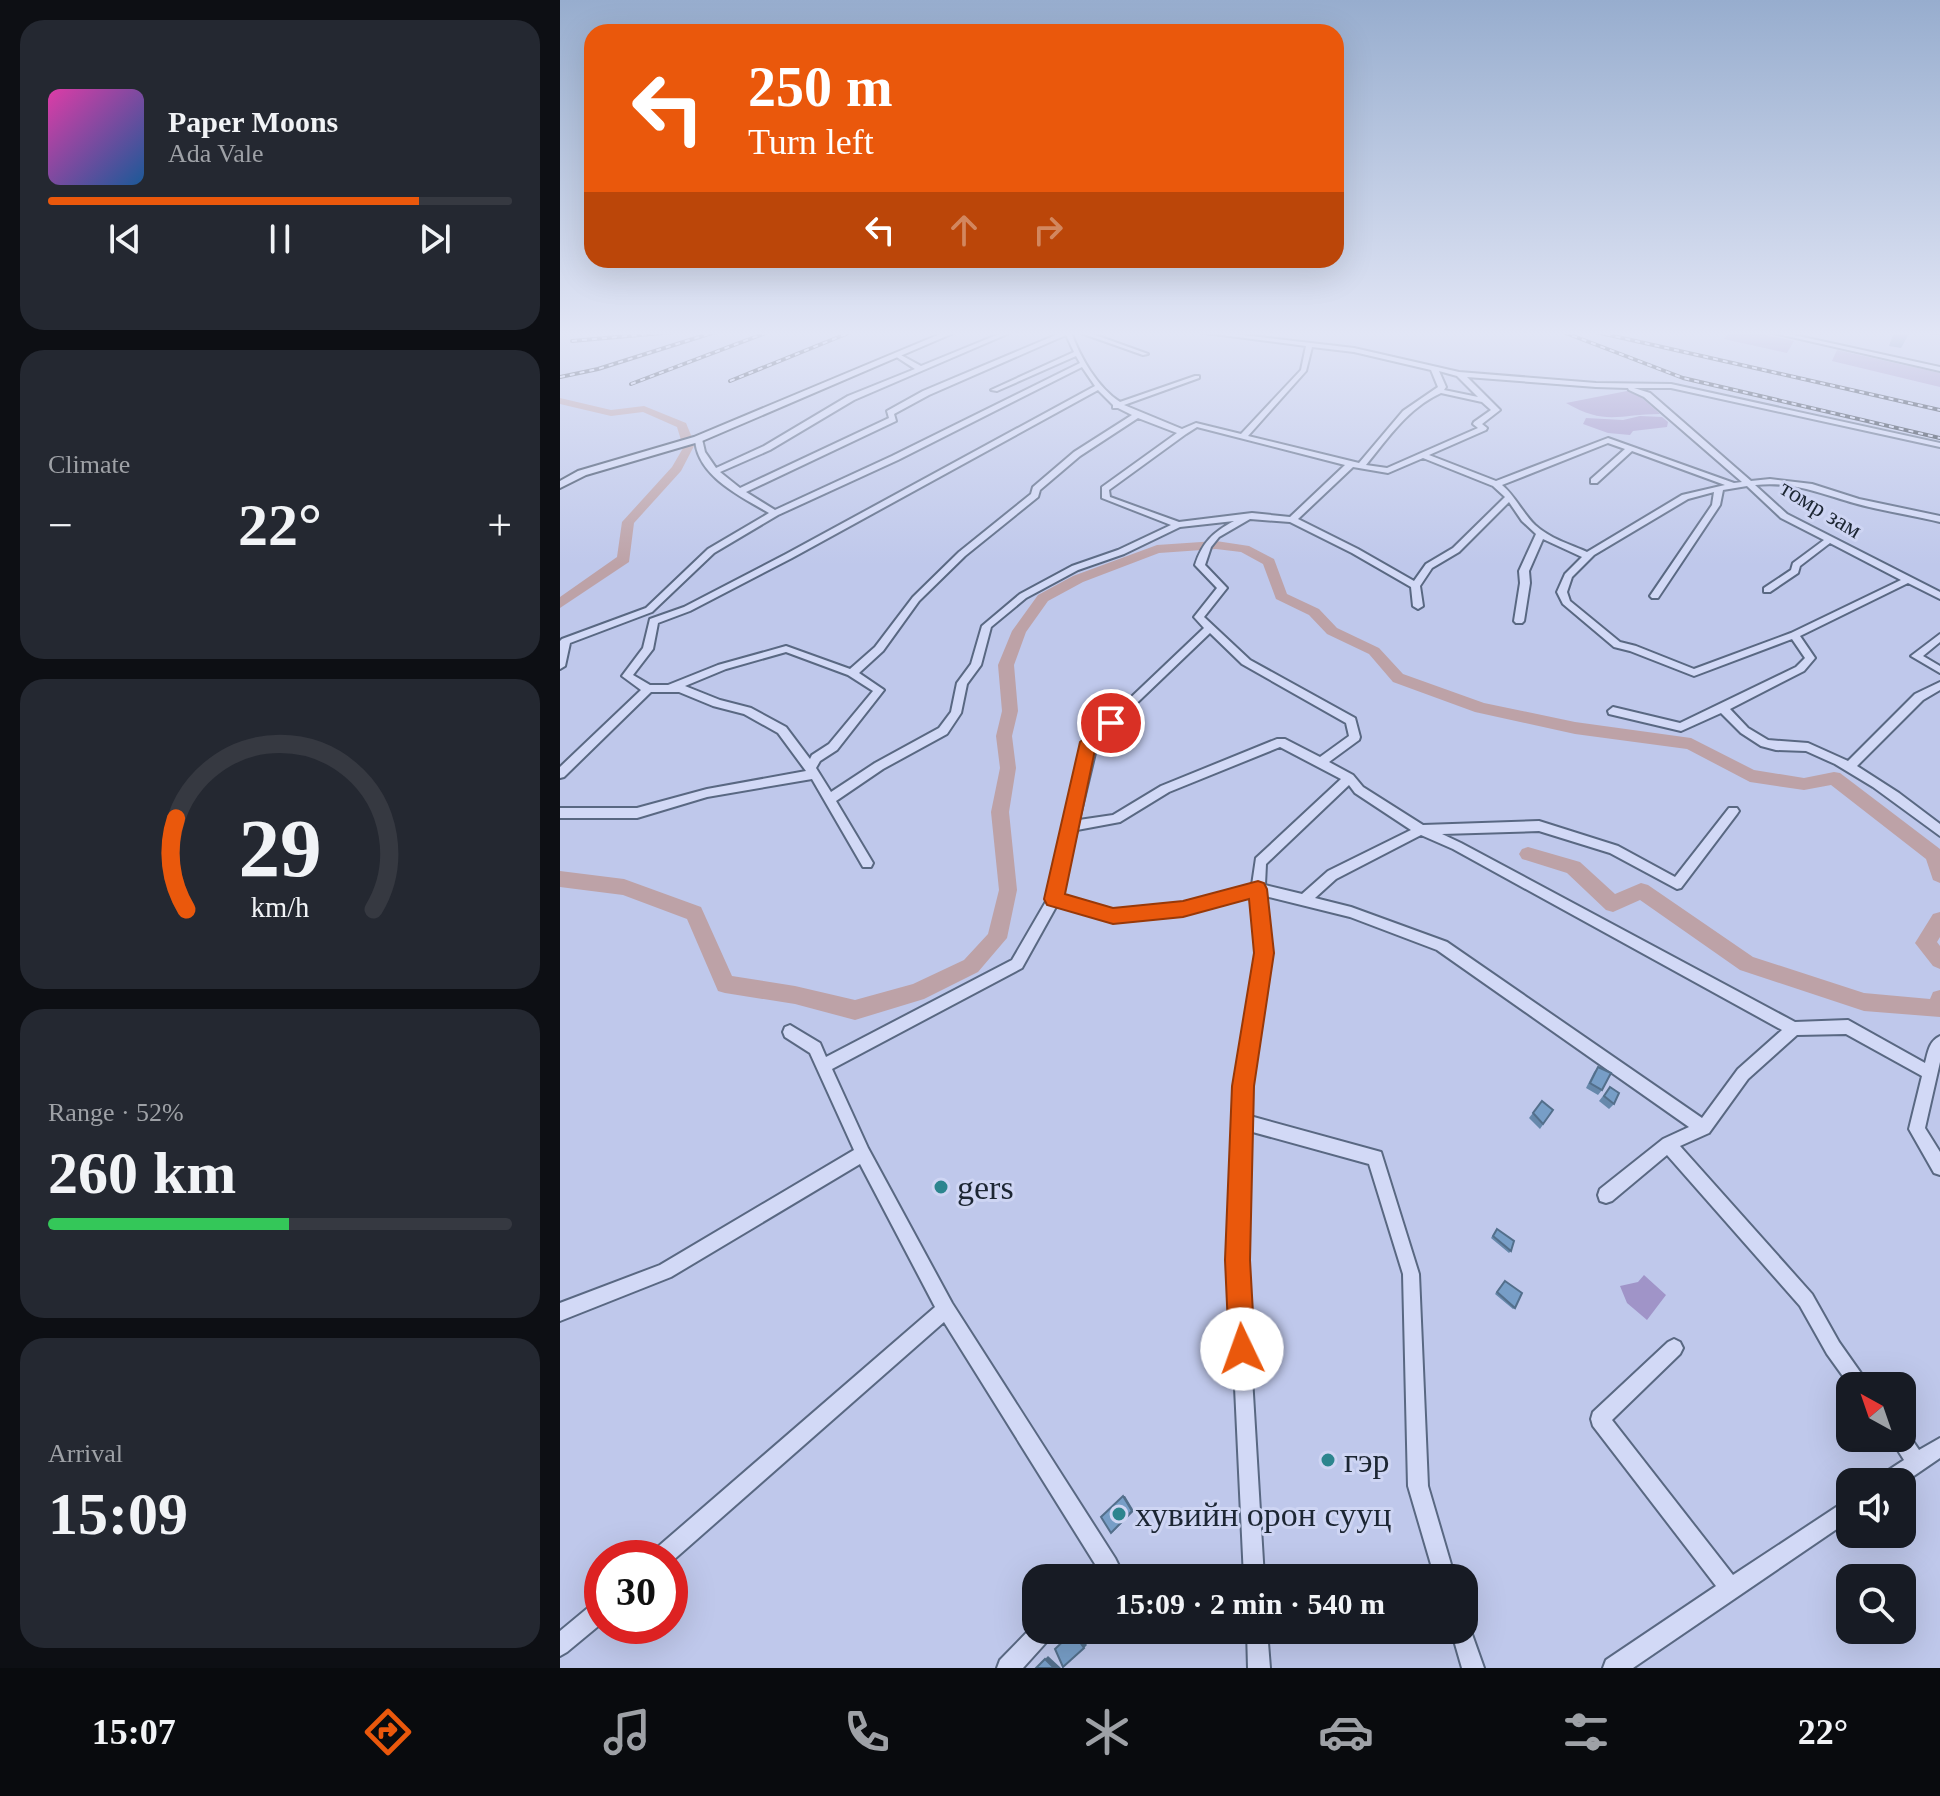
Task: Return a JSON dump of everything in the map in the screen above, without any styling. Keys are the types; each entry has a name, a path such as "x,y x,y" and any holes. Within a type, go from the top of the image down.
{"street":[{"path":"560,485 582,473 698,439 767,410"},
{"path":"714,472 767,448 831,410"},
{"path":"741,491 893,419 890,413 896,410"},
{"path":"560,666 563,641 649,610 711,551 775,513 786,511 895,458 987,410"},
{"path":"867,863 830,799 782,730 747,711 680,688 648,689 627,676 648,649 653,621 687,609 789,556 1057,410"},
{"path":"1125,410 1183,432"},
{"path":"1242,438 1268,410"},
{"path":"1292,520 1356,465 1409,410"},
{"path":"1178,525 1106,498 1105,489 1196,425 1388,471 1483,428 1477,424 1496,410"},
{"name":"томр зам","path":"1664,410 1784,516 1940,596"},
{"path":"1780,410 1940,445"},
{"path":"852,673 879,649 916,599 962,554 996,529 1077,454 1137,415"},
{"path":"698,439 700,454 714,472 775,513"},
{"path":"1496,484 1608,440 1734,485"},
{"path":"1594,481 1631,448"},
{"path":"1424,456 1496,484 1510,497 1530,525 1588,556"},
{"path":"1907,580 1794,635 1694,673 1617,645 1566,602 1562,592 1568,576 1588,556 1685,497 1748,482 1812,486 1857,501 1940,519"},
{"path":"1655,596 1716,505 1719,490"},
{"path":"1418,606 1415,586 1429,566 1456,550 1510,497"},
{"path":"830,799 879,766 943,731 956,713 962,683 976,665 987,626 1023,596 1075,568 1121,552 1178,525 1247,517 1292,520 1355,551 1415,586"},
{"path":"1247,517 1211,537 1200,565 1222,588 1199,617 1246,662 1351,721 1355,737 1320,763"},
{"path":"1192,523 1211,537"},
{"path":"1519,621 1524,571 1541,533"},
{"path":"1767,590 1795,571 1796,565 1828,541"},
{"path":"823,1066 1017,964 1054,899 1089,742 1210,628"},
{"path":"1613,711 1681,727 1800,669 1810,658 1794,635"},
{"path":"1940,637 1916,656 1940,670"},
{"path":"669,688 722,667 786,649 852,673 879,690 833,747 816,758 812,771"},
{"path":"1848,768 1919,697 1940,686"},
{"path":"560,774 648,689"},
{"path":"1723,708 1730,719 1767,745 1808,747 1917,810 1940,831"},
{"path":"1072,826 1116,819 1165,789 1281,742 1349,778 1359,790 1421,830 1457,846 1794,1029 1848,1027 1930,1073"},
{"path":"560,813 637,813 707,793 812,771"},
{"path":"1253,1564 1237,1260 1243,1086 1264,953 1258,889 1260,862 1349,778"},
{"path":"1303,901 1332,875 1421,830 1539,826 1614,849 1677,884 1733,811"},
{"path":"1054,899 1113,916 1183,909 1258,889 1351,912 1442,946 1704,1128"},
{"path":"1606,1195 1668,1144 1704,1128 1743,1074 1794,1029"},
{"path":"790,1032 815,1048 863,1153 946,1309 1100,1564"},
{"path":"1940,1043 1917,1129 1940,1167"},
{"path":"1242,1121 1375,1158 1411,1274 1418,1486 1441,1564"},
{"path":"1668,1144 1806,1300 1851,1372"},
{"path":"560,1312 665,1271 863,1153"},
{"path":"681,1540 946,1309"},
{"path":"1674,1348 1600,1419 1731,1589"},
{"path":"1908,1468 1940,1447"},
{"path":"1910,1452 1917,1462"},
{"path":"1614,1668 1836,1518"},
{"path":"560,1645 584,1624"},
{"path":"1008,1668 1031,1644"},
{"path":"1258,1644 1259,1668"},
{"path":"1465,1644 1473,1668"}],"shaded area":[{"path":"1580,410 1655,410 1660,414 1603,417"},
{"path":"1640,416 1662,417 1668,422 1667,427 1633,431 1630,435 1608,433 1583,424 1586,418 1623,420"},
{"path":"1644,1275 1666,1295 1647,1320 1627,1303 1620,1286 1638,1282"}],"building":[{"path":"1598,1067 1611,1073 1602,1090 1590,1083"},
{"path":"1610,1087 1619,1093 1614,1104 1604,1096"},
{"path":"1542,1101 1553,1110 1543,1124 1533,1113"},
{"path":"940,1180 944,1186 939,1191 934,1188"},
{"path":"1497,1229 1514,1241 1511,1251 1493,1236"},
{"path":"1505,1281 1522,1293 1515,1308 1497,1292"},
{"name":"хувийн орон сууц","path":"1123,1496 1132,1511 1111,1533 1101,1517"},
{"path":"1060,1644 1081,1644 1084,1648 1063,1667 1055,1649"},
{"path":"1045,1659 1054,1668 1036,1668"}],"waterway":[{"path":"598,410 611,413 637,410"},
{"path":"646,410 682,425 687,440"},
{"path":"560,604 624,559 628,522 677,468 688,446"},
{"path":"560,879 624,887 694,913 725,984 795,995 855,1010 917,992 971,966 997,938 1008,890 1000,812 1008,768 1004,736 1010,711 1006,665 1019,631 1043,598 1078,579 1157,549 1216,545 1244,549 1269,562 1281,596 1314,612 1332,631 1374,651 1398,678 1481,708 1575,728 1691,744 1750,776 1804,784 1834,778 1934,855 1940,875"},
{"path":"1528,854 1573,867 1613,904 1641,891 1747,964 1864,1002 1936,1009 1940,999"},
{"path":"1940,920 1925,943 1940,960"}],"railway":[{"path":"1819,410 1940,438"}],"place":[{"name":"gers","path":"941,1187"},
{"name":"гэр","path":"1328,1460"},
{"name":"хувийн орон сууц","path":"1119,1514"}],"route":[{"path":"1111,723 1089,742 1090,749 1054,899 1113,916 1183,909 1258,889 1264,953 1243,1086 1237,1260 1242,1349"}]}
